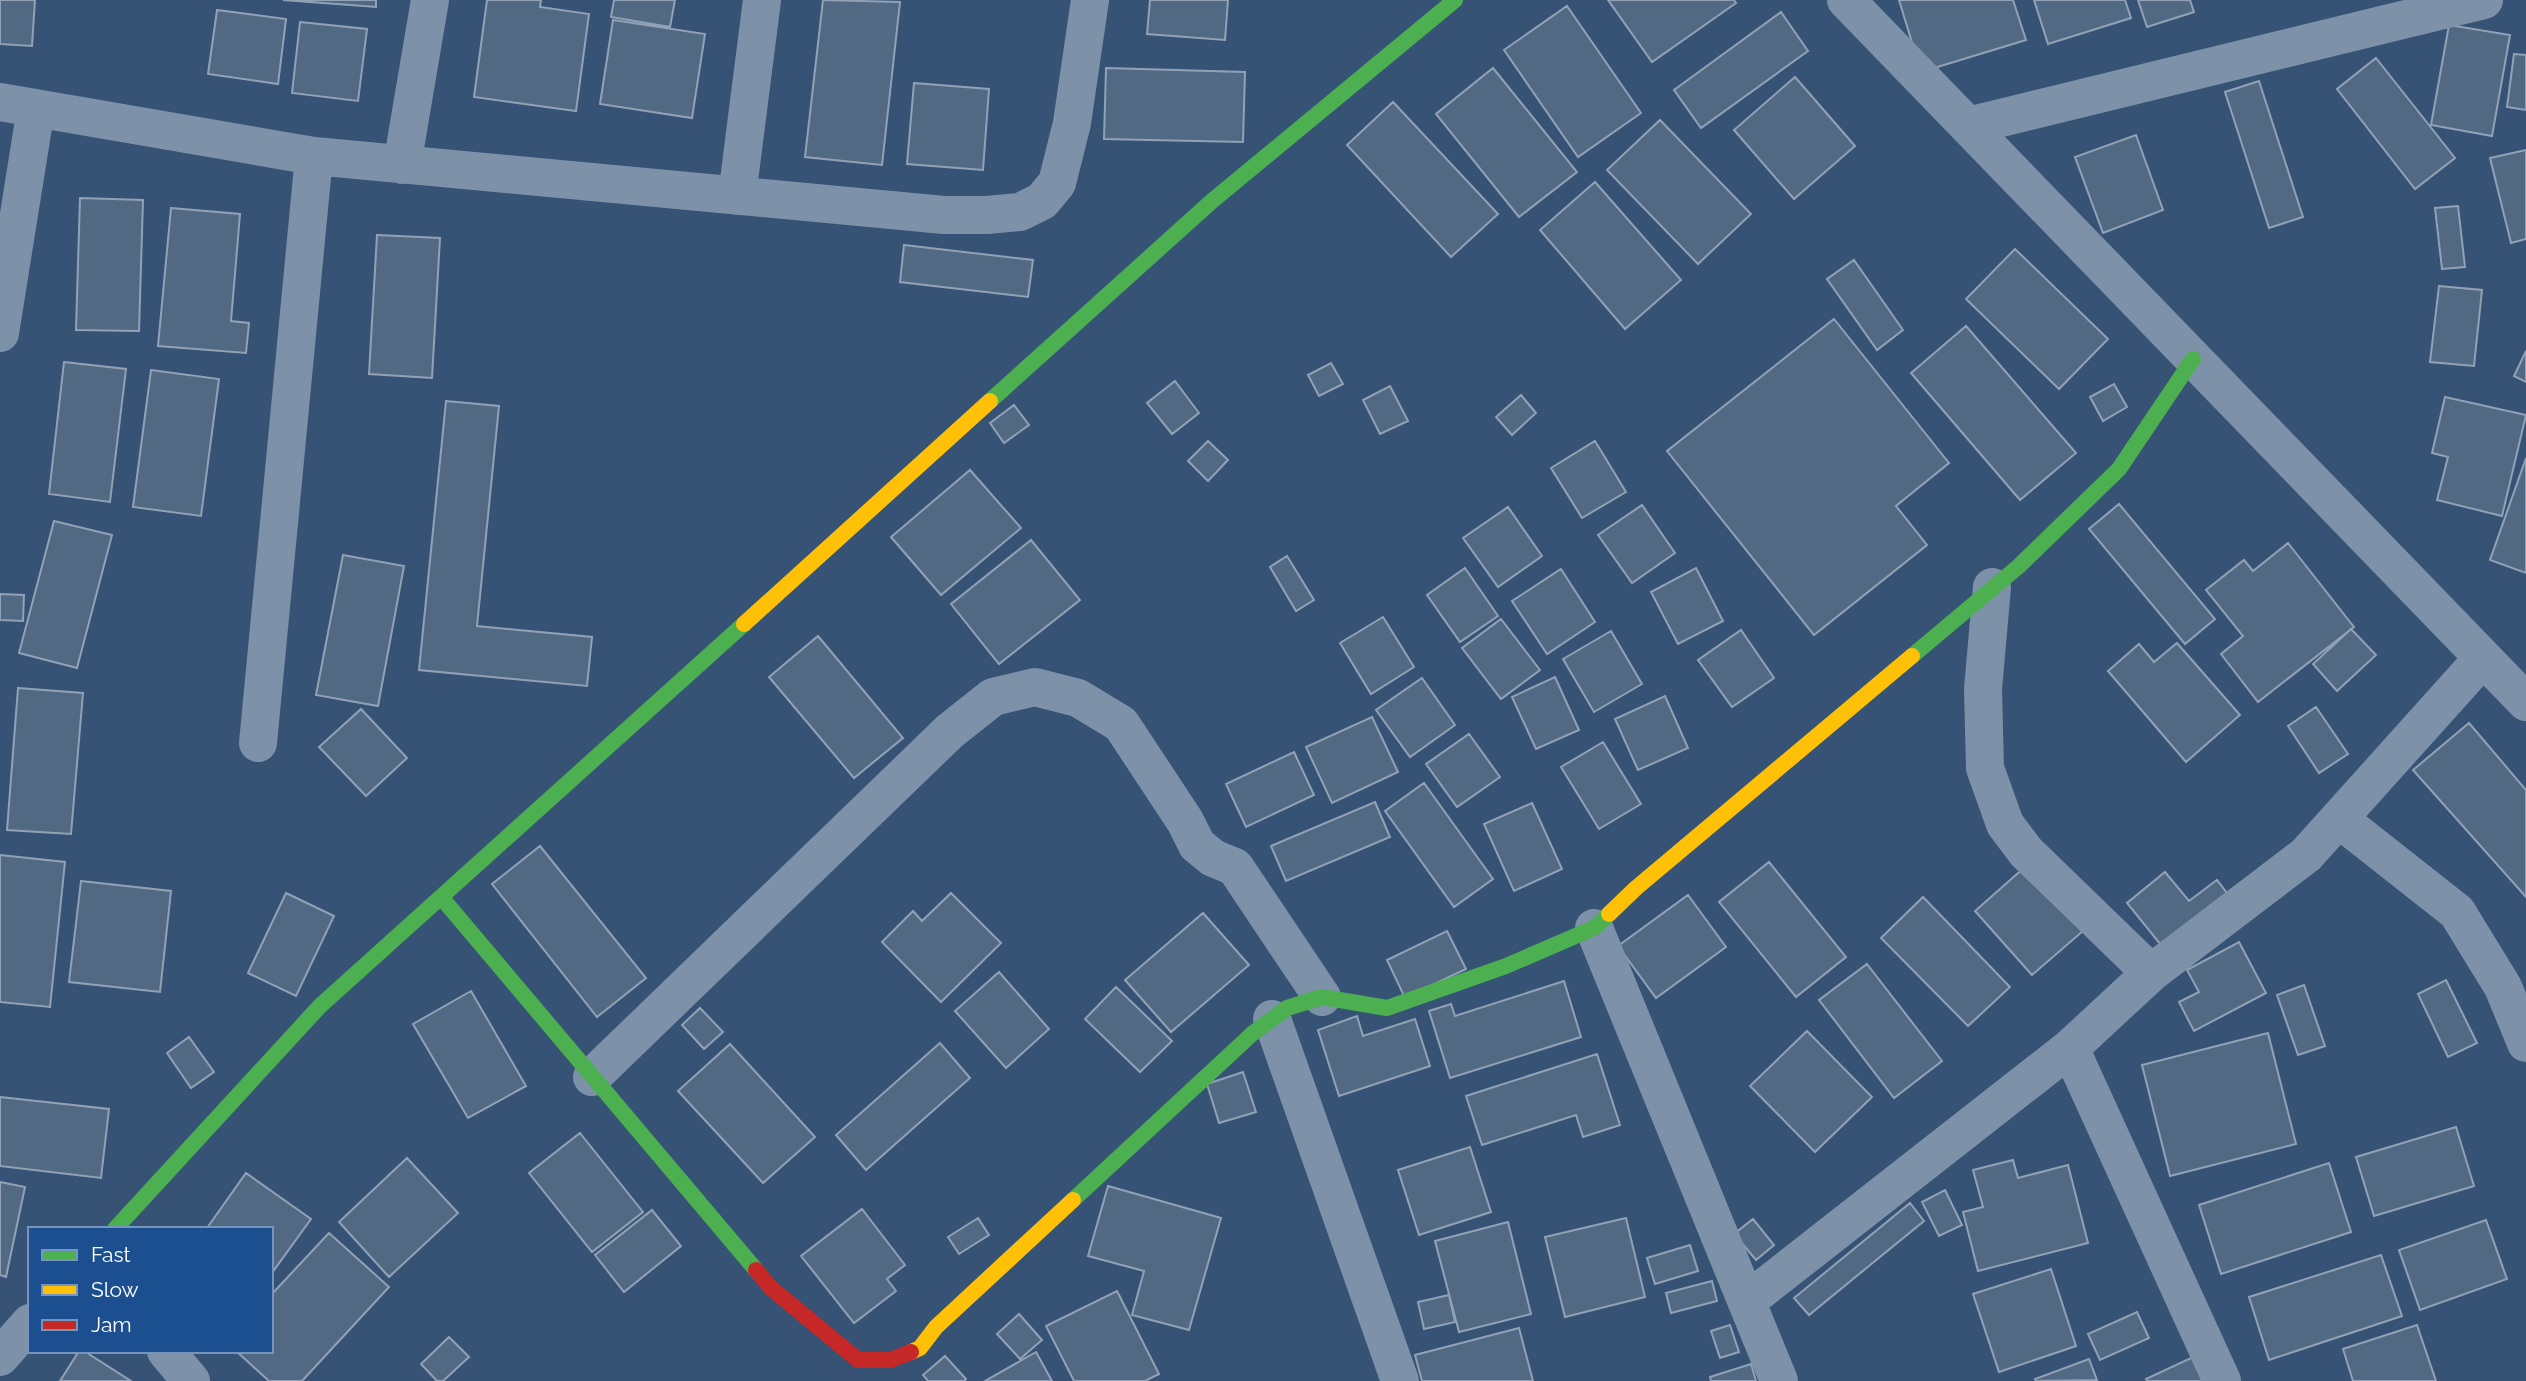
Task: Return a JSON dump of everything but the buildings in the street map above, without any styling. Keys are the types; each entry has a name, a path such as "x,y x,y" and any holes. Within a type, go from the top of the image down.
{"street":[{"path":"402,164 429,0"},
{"path":"737,196 762,0"},
{"path":"0,333 18,105 314,156 944,215 1020,212 1042,201 1057,183 1072,123 1090,0"},
{"path":"116,1227 320,1006 1212,201 1455,0"},
{"path":"1846,0 2526,702"},
{"path":"1968,126 2484,0"},
{"path":"258,743 314,156"},
{"path":"441,897 771,1288 858,1360 890,1360 920,1348 936,1327 1252,1034 1287,1008 1322,997 1387,1008 1506,966 1594,928 1636,888 2019,566 2119,469 2193,359"},
{"path":"1993,587 1983,689 1985,768 2004,824 2026,852 2151,973"},
{"path":"1747,1301 2070,1048 2151,973 2306,855 2483,658"},
{"path":"592,1077 950,731 993,698 1035,687 1078,698 1121,724 1185,821 1197,845 1213,858 1235,867 1322,997"},
{"path":"2339,818 2456,912 2503,987 2526,1043"},
{"path":"1594,928 1779,1381"},
{"path":"1272,1019 1401,1381"},
{"path":"2070,1048 2222,1381"},
{"path":"0,1357 28,1325"},
{"path":"168,1353 191,1381"}],"traffic: fast":[{"path":"990,401 1212,201 1455,0"},
{"path":"1912,656 2019,566 2119,469 2193,359"},
{"path":"117,1227 320,1006 744,624"},
{"path":"441,897 756,1270"},
{"path":"1073,1200 1252,1034 1287,1008 1322,997 1387,1008 1506,966 1594,928 1609,914"}],"traffic: slow":[{"path":"744,624 990,401"},
{"path":"1609,914 1636,888 1912,656"},
{"path":"911,1352 920,1348 936,1327 1073,1200"}],"traffic: jam":[{"path":"756,1270 771,1288 858,1360 890,1360 911,1352"}]}
